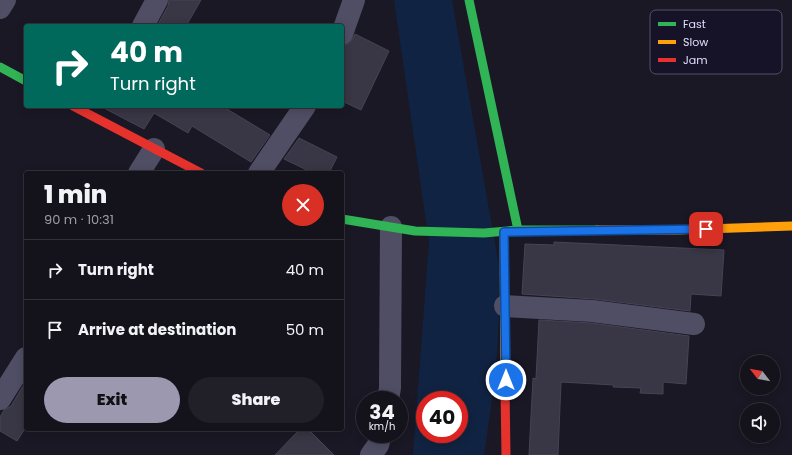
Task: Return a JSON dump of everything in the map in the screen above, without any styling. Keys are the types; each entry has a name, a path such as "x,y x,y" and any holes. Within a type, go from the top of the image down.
{"street":[{"path":"0,8 5,0"},
{"path":"144,24 157,0"},
{"path":"344,28 354,0"},
{"path":"469,0 518,230"},
{"path":"0,67 24,80"},
{"path":"82,108 95,111 154,149 197,171"},
{"path":"260,171 304,108"},
{"path":"140,171 154,149"},
{"path":"344,219 415,231 484,234 518,230 677,230 792,226"},
{"path":"390,391 391,227"},
{"path":"504,232 506,455"},
{"path":"505,306 592,311 694,324"},
{"path":"0,399 24,361"},
{"path":"371,455 379,443"}],"water":[{"path":"394,0 452,0 501,277 496,372 484,455 413,455 416,415 416,443 468,443 468,391 418,391 429,242"}],"building":[{"path":"169,0 201,0 187,24 158,24 168,6"},
{"path":"355,34 389,51 361,110 344,102 344,46 350,43"},
{"path":"104,108 225,108 270,135 251,162 192,126 188,133 154,113 144,129"},
{"path":"299,138 337,157 330,171 309,171 284,159"},
{"path":"554,242 724,250 721,296 691,294 690,311 594,299 522,294 525,244 554,245"},
{"path":"539,320 591,323 689,336 686,384 663,382 663,394 640,393 641,388 561,382 558,455 529,455 533,378 536,379"},
{"path":"24,384 24,430 17,441 0,431 0,417 4,410 11,406"},
{"path":"298,431 310,431 334,455 275,455"}],"traffic: fast":[{"path":"469,0 518,230"},
{"path":"0,67 24,80"},
{"path":"344,219 415,231 484,233 518,230 597,230"}],"traffic: slow":[{"path":"597,230 677,230 792,226"},
{"path":"504,232 505,388"}],"traffic: jam":[{"path":"77,108 197,171"},
{"path":"505,388 506,455"}],"route":[{"path":"506,380 504,232 518,230 706,229"}]}
